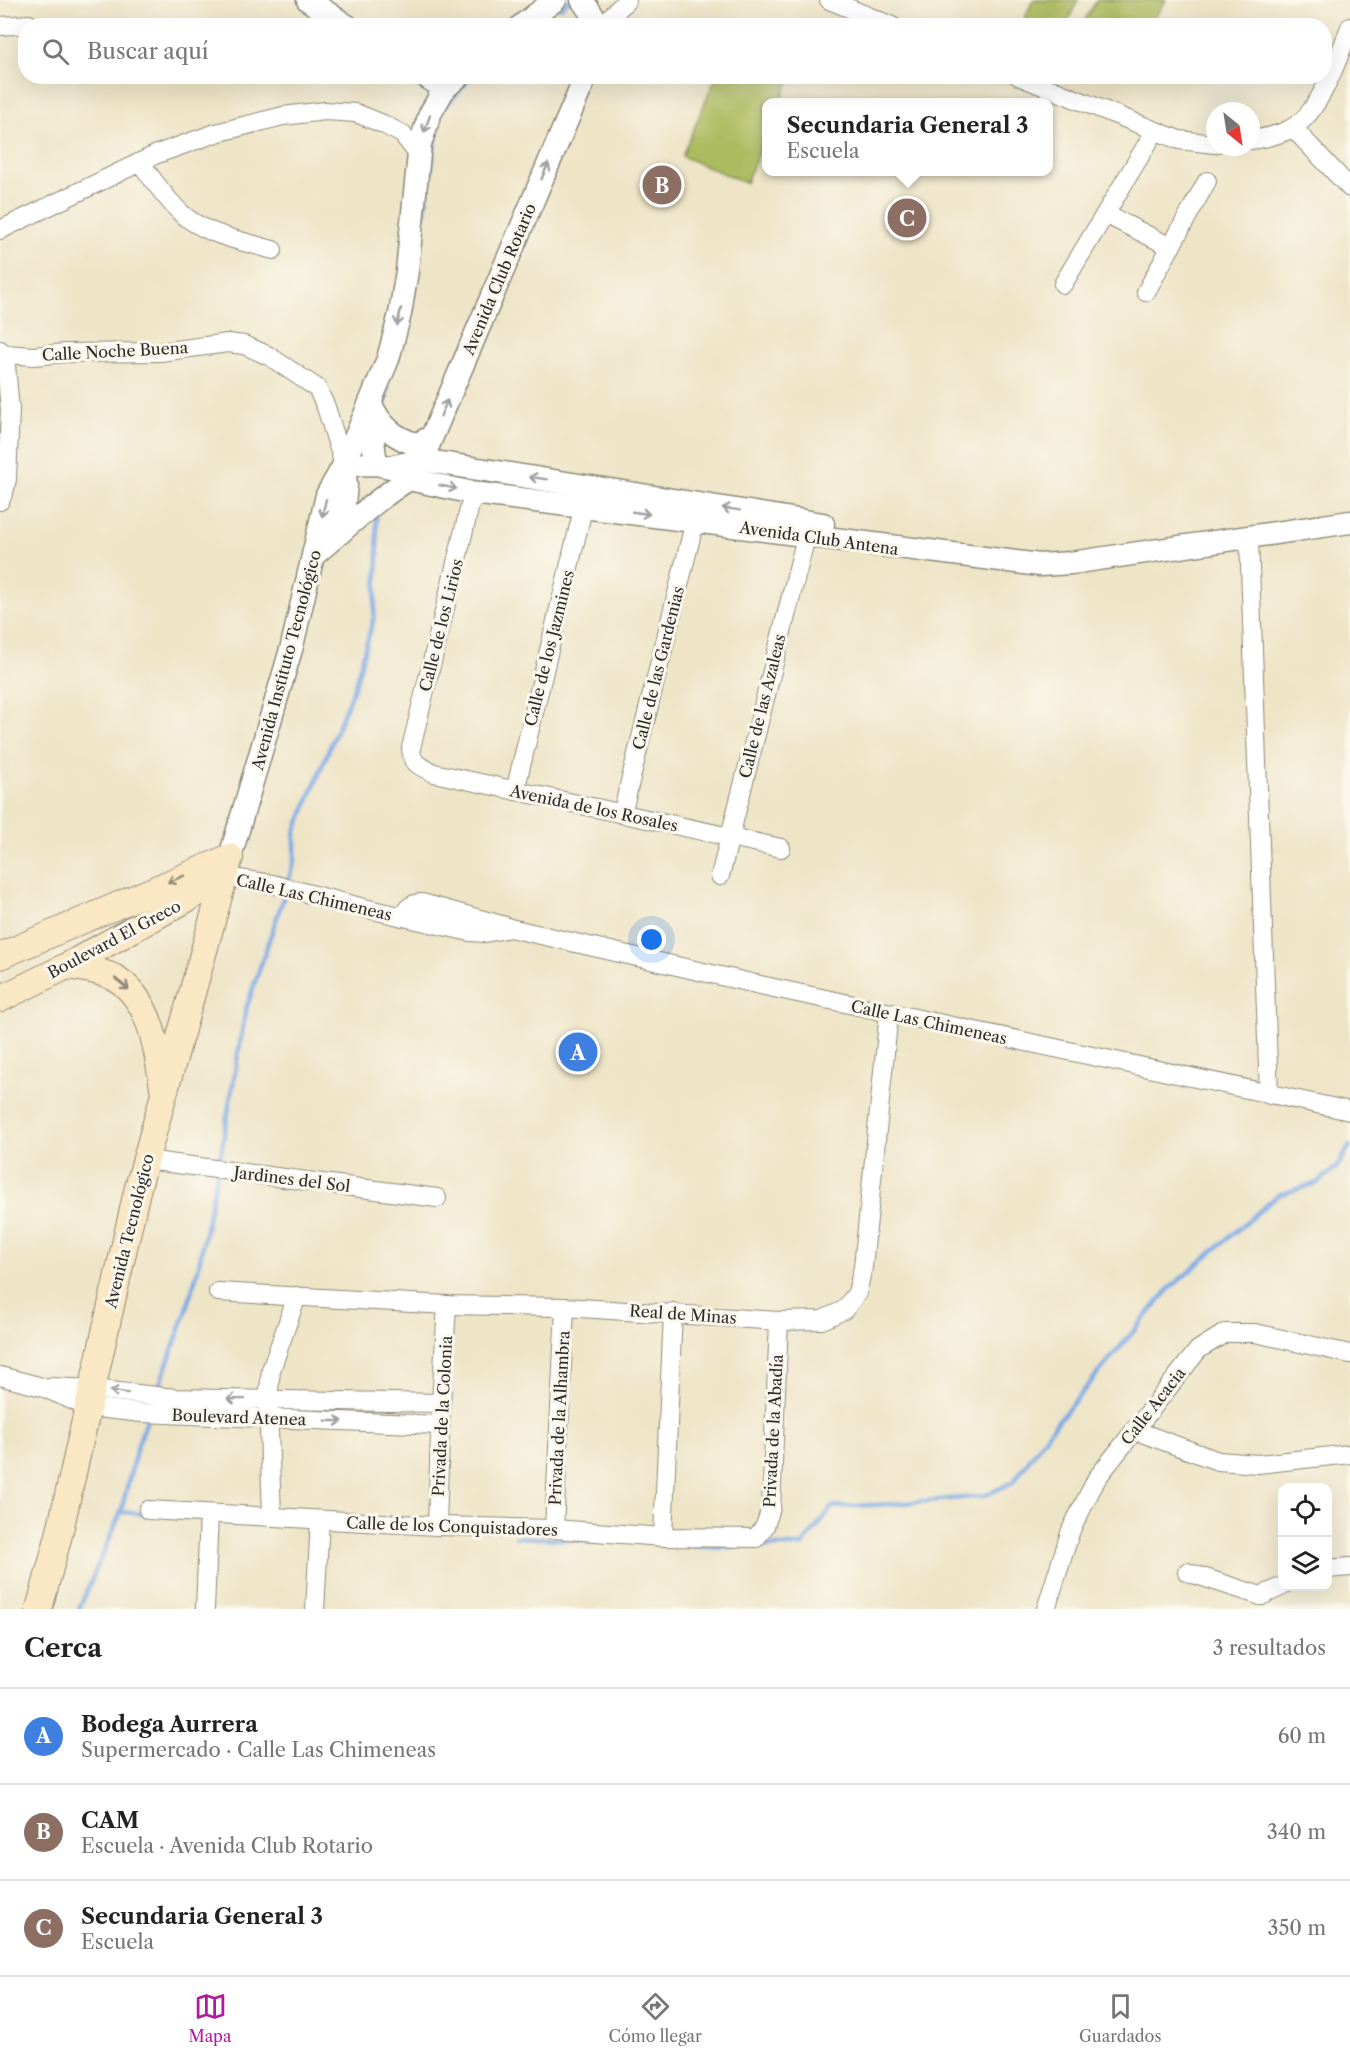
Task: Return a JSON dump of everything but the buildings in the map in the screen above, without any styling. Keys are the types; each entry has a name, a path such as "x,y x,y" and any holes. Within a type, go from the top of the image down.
{"main road":[{"name":"Boulevard El Greco","path":"0,956 41,938 228,867"},
{"name":"Boulevard El Greco","path":"0,999 60,969 228,867"},
{"name":"Avenida Tecnológico","path":"39,1609 59,1535 146,1160 228,867"},
{"path":"41,938 60,969 89,969 116,979 144,1008 152,1031 164,1094"}],"street":[{"path":"308,0 335,18"},
{"path":"531,18 555,0"},
{"path":"582,0 595,18"},
{"path":"609,18 627,0"},
{"path":"829,0 873,18"},
{"path":"0,26 18,25"},
{"path":"1332,74 1350,27"},
{"path":"383,466 372,432 374,411 399,314 407,271 418,154 430,114 451,84"},
{"name":"Avenida Club Rotario","path":"409,479 422,460 583,84"},
{"path":"1038,84 1179,140 1206,143"},
{"path":"1260,138 1293,128 1315,106 1327,84"},
{"path":"0,230 140,162 216,133 283,116 325,111 356,113 402,134 418,154"},
{"path":"1293,128 1350,188"},
{"path":"1063,284 1155,131"},
{"path":"140,162 164,196 183,215 203,228 273,250"},
{"path":"1146,292 1207,181"},
{"path":"1105,214 1171,247"},
{"name":"Calle Noche Buena","path":"3,352 34,356 66,353 160,352 228,344 244,345 269,356 317,388 323,396 344,465"},
{"path":"0,501 7,479 10,410 3,352"},
{"path":"374,411 393,433 409,442 417,444 431,437"},
{"name":"Avenida Instituto Tecnológico","path":"228,867 289,657 327,495 374,411"},
{"name":"Avenida Club Antena","path":"344,465 383,466 422,460 992,551 1041,556 1350,514"},
{"path":"341,532 346,484 344,465"},
{"name":"Avenida Club Antena","path":"383,466 409,479 473,493 1040,566 1071,564 1350,522"},
{"path":"314,555 393,489 409,479"},
{"name":"Calle de los Lirios","path":"412,758 411,748 473,493"},
{"name":"Calle de los Jazmines","path":"515,791 584,506"},
{"name":"Calle de las Gardenias","path":"621,814 695,521"},
{"name":"Calle de las Azaleas","path":"720,876 728,837 806,537"},
{"path":"1249,538 1269,1095"},
{"name":"Avenida de los Rosales","path":"412,758 419,766 434,772 781,848"},
{"name":"Calle Las Chimeneas","path":"228,867 272,884 470,932 485,933 510,928 890,1013 1350,1111"},
{"name":"Real de Minas","path":"218,1292 447,1305 673,1312 779,1321 822,1320 844,1310 857,1293 863,1267 890,1013"},
{"name":"Jardines del Sol","path":"146,1160 438,1198"},
{"path":"272,1517 268,1400 274,1359 297,1296"},
{"name":"Privada de la Colonia","path":"437,1526 447,1305"},
{"name":"Privada de la Alhambra","path":"554,1529 565,1307"},
{"path":"663,1537 673,1312"},
{"name":"Privada de la Abadía","path":"756,1538 765,1526 771,1508 779,1321"},
{"name":"Calle Acacia","path":"1046,1609 1071,1530 1097,1478 1198,1350 1225,1333 1255,1333 1350,1354"},
{"name":"Boulevard Atenea","path":"0,1376 89,1398 269,1418 440,1425"},
{"name":"Boulevard Atenea","path":"173,1406 268,1400 441,1404"},
{"path":"1134,1430 1218,1461 1258,1464 1350,1454"},
{"name":"Calle de los Conquistadores","path":"148,1510 437,1526 554,1529 663,1537 756,1538"},
{"path":"205,1609 209,1514"},
{"path":"315,1609 320,1520"},
{"path":"1332,1569 1350,1567"},
{"path":"1187,1572 1258,1602 1278,1590"}],"green space":[{"path":"1033,0 1078,0 1069,18 1025,18"},
{"path":"1097,0 1166,0 1154,18 1086,18"},
{"path":"713,84 788,84 782,98 762,98 762,145 746,183 682,156"}],"waterway":[{"path":"560,8 570,0"},
{"path":"446,106 465,84"},
{"path":"424,214 439,118"},
{"path":"384,410 388,386"},
{"path":"287,885 295,859 295,833 355,685 374,617 378,560 376,513"},
{"path":"219,1164 246,1009 285,893"},
{"path":"756,1546 802,1546 832,1507 984,1496 1013,1482 1053,1427 1169,1289 1278,1195 1317,1183 1337,1167 1350,1146"},
{"path":"157,1392 186,1312 198,1269 217,1172"},
{"path":"79,1609 121,1512 137,1447 148,1417"},
{"path":"121,1512 146,1514"},
{"path":"516,1537 598,1541"},
{"path":"693,1546 733,1547"}],"place":[{"name":"CAM","path":"662,185"},
{"name":"Secundaria General 3","path":"907,218"},
{"name":"Bodega Aurrera","path":"578,1052"}]}
